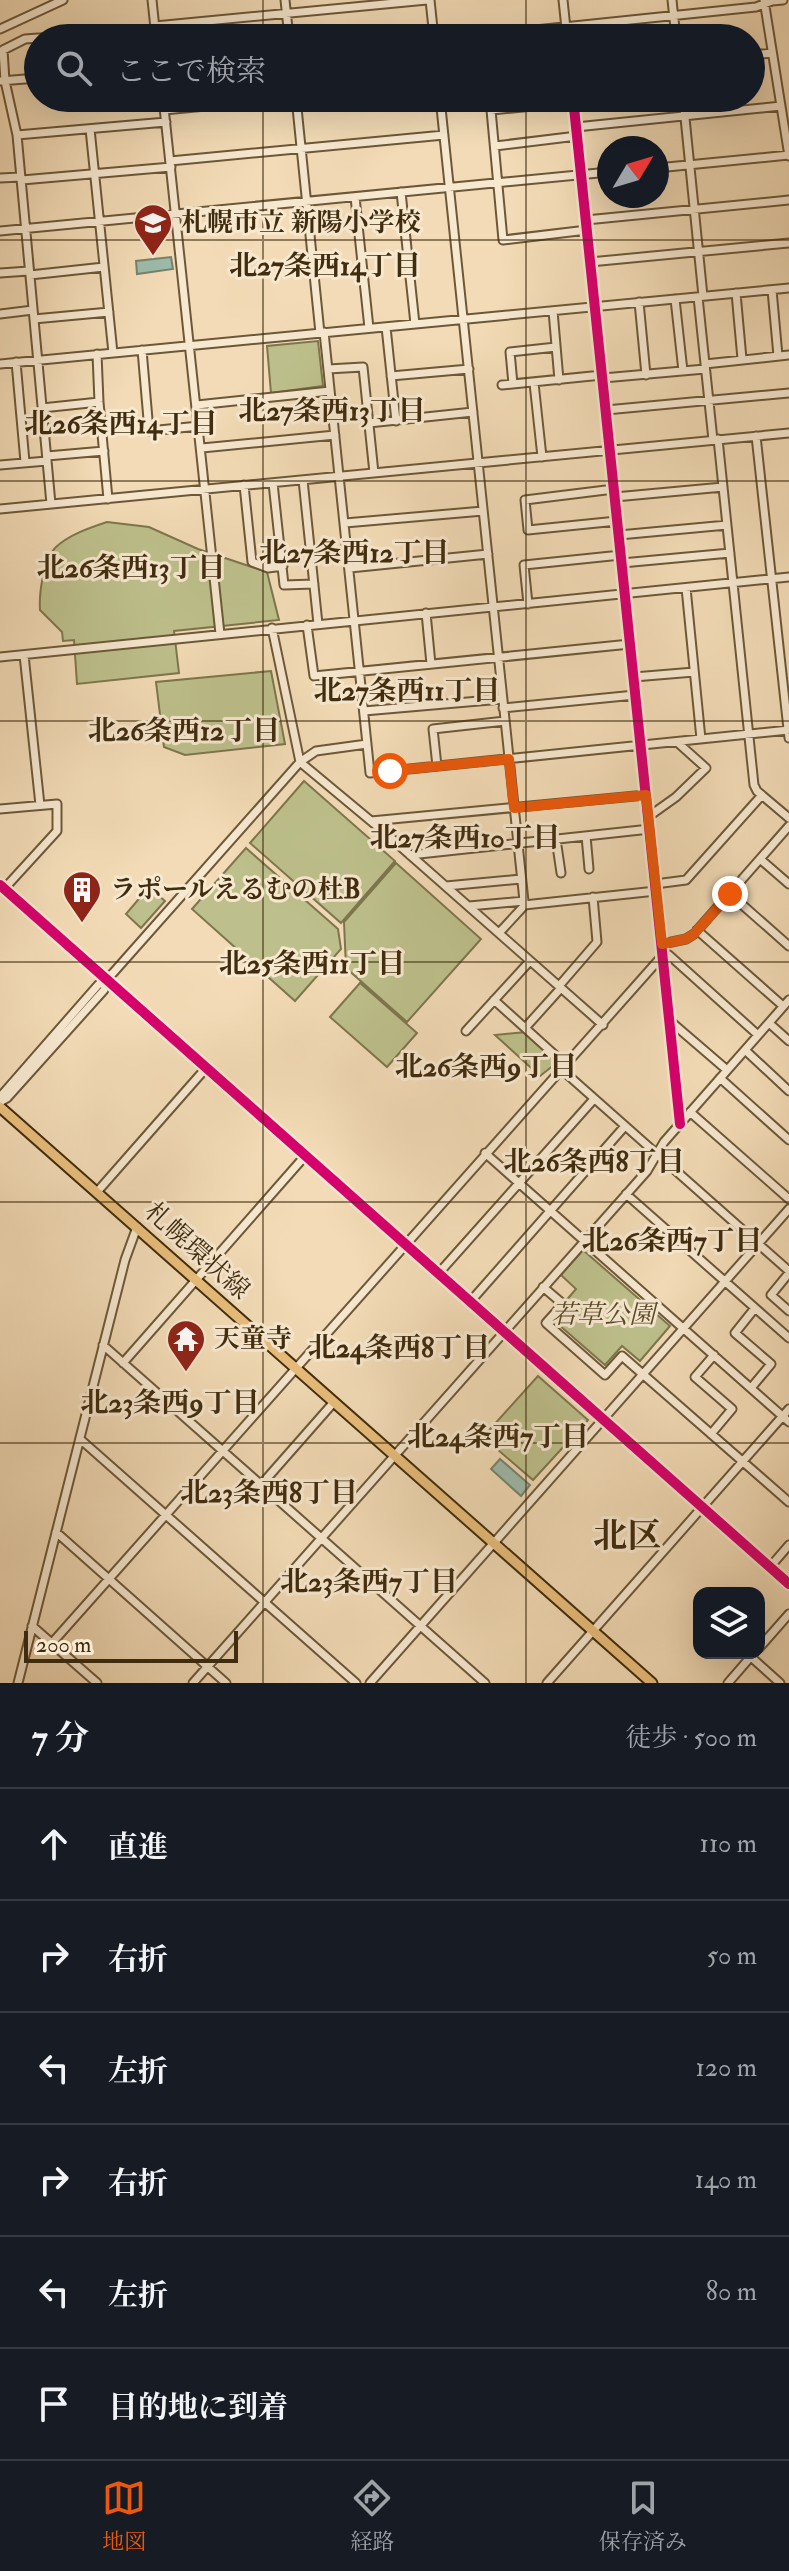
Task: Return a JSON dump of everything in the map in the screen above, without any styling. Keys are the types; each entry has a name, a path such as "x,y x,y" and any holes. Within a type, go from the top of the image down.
{"main road":[{"name":"札幌環状線","path":"0,1102 97,1192 652,1683"}],"street":[{"path":"0,29 42,5 63,0"},
{"path":"152,0 155,24"},
{"path":"285,0 288,24"},
{"path":"210,24 429,0 432,24"},
{"path":"563,0 566,24"},
{"path":"672,0 675,24"},
{"path":"586,24 756,7 764,2 783,0"},
{"path":"669,167 789,155 764,2"},
{"path":"24,40 3,50 3,81 17,135 51,504"},
{"path":"765,54 772,53"},
{"path":"3,81 24,79"},
{"path":"778,89 789,88"},
{"path":"765,108 781,106"},
{"path":"164,112 220,634"},
{"path":"297,112 350,568 370,773 788,730"},
{"path":"442,112 524,903 499,933"},
{"path":"491,112 503,240 587,230"},
{"path":"575,112 680,1124"},
{"path":"685,112 705,367 723,487 754,785 789,818"},
{"path":"576,127 717,112"},
{"path":"17,135 166,122"},
{"path":"90,129 113,353"},
{"path":"0,178 95,174 444,135"},
{"path":"495,146 577,136"},
{"path":"0,231 597,173"},
{"path":"401,192 415,324"},
{"path":"355,197 369,328"},
{"path":"586,220 789,200"},
{"path":"590,262 789,243"},
{"path":"0,273 104,267"},
{"path":"0,364 789,288"},
{"path":"772,290 778,356"},
{"path":"736,293 742,359"},
{"path":"675,299 683,371"},
{"path":"639,302 646,375"},
{"path":"553,311 559,380"},
{"path":"0,314 109,312"},
{"path":"386,327 396,421"},
{"path":"513,384 510,352 556,347"},
{"path":"142,350 149,431 199,426"},
{"path":"97,354 108,499"},
{"path":"502,385 646,375 742,359 789,355"},
{"path":"16,362 25,462"},
{"path":"328,369 363,367 374,473"},
{"path":"391,376 469,369"},
{"path":"534,383 542,457"},
{"path":"197,405 330,391"},
{"path":"606,410 789,393"},
{"path":"42,408 99,402"},
{"path":"369,423 473,412"},
{"path":"0,509 789,433"},
{"path":"202,448 335,435"},
{"path":"756,436 789,738"},
{"path":"0,465 104,451"},
{"path":"303,480 318,624"},
{"path":"273,483 284,585 314,584"},
{"path":"244,485 252,562 268,568 283,566"},
{"path":"617,521 528,530 525,500 723,487"},
{"path":"345,523 483,511"},
{"path":"619,535 727,525"},
{"path":"528,604 524,565 730,553"},
{"path":"350,568 488,554"},
{"path":"0,657 789,577"},
{"path":"686,588 701,739"},
{"path":"426,613 431,664"},
{"path":"307,625 314,676 630,644"},
{"path":"272,628 300,762 603,1025"},
{"path":"24,655 40,805"},
{"path":"634,677 694,672"},
{"path":"503,708 635,695"},
{"path":"364,711 502,699"},
{"path":"437,766 433,729 505,721"},
{"path":"648,817 676,797 706,768 677,742"},
{"path":"0,1102 98,985 107,980 300,762 316,751 367,744"},
{"path":"371,821 646,795"},
{"path":"469,906 593,897 656,888 686,880 762,795"},
{"path":"0,809 57,804 57,831 4,888 0,898"},
{"path":"662,944 686,939 697,930 789,826"},
{"path":"410,855 650,829"},
{"path":"586,836 589,869"},
{"path":"556,839 561,873"},
{"path":"760,859 789,884"},
{"path":"446,886 521,879"},
{"path":"4,888 789,1584"},
{"path":"730,894 789,946"},
{"path":"525,1028 597,942 593,897"},
{"path":"193,1683 647,1171 664,1142 786,1003 697,930"},
{"path":"52,1643 663,955 669,955 758,1035"},
{"path":"466,1031 530,961"},
{"path":"494,1000 594,1099 789,1272 771,1295 789,1311"},
{"path":"670,1021 727,1070"},
{"path":"769,1023 789,1041"},
{"path":"745,1050 789,1091"},
{"path":"97,1192 206,1068"},
{"path":"720,1078 789,1140"},
{"path":"438,1274 594,1099"},
{"path":"690,1112 789,1199"},
{"path":"470,1302 625,1126"},
{"path":"485,1153 751,1388 787,1416 547,1683"},
{"path":"123,1363 305,1156"},
{"path":"626,1194 789,1338"},
{"path":"370,1683 789,1209"},
{"path":"18,1683 131,1237 137,1227"},
{"path":"543,1287 563,1304 546,1323 605,1375 622,1356 789,1502"},
{"path":"751,1388 771,1364 735,1333 755,1308"},
{"path":"103,1345 485,1683"},
{"path":"711,1434 732,1409 695,1377 714,1355"},
{"path":"261,1485 334,1402"},
{"path":"80,1439 356,1683"},
{"path":"56,1532 226,1683"},
{"path":"770,1567 789,1545"},
{"path":"765,1641 789,1614"},
{"path":"782,1622 789,1628"},
{"path":"32,1626 97,1683"},
{"path":"728,1683 749,1659"},
{"path":"756,1659 780,1683"}],"green space":[{"path":"318,341 323,386 271,393 267,346"},
{"path":"107,522 149,527 198,549 267,572 279,620 174,631 179,673 77,684 74,640 63,641 62,632 40,610 43,578 47,561 60,543"},
{"path":"271,671 285,744 185,755 164,747 156,682"},
{"path":"304,781 395,861 341,923 250,843"},
{"path":"246,848 338,929 341,949 295,1001 192,909"},
{"path":"396,863 481,939 407,1022 346,968 344,922"},
{"path":"149,887 165,901 141,928 126,914"},
{"path":"360,983 417,1033 387,1067 330,1017"},
{"path":"526,1032 559,1061 540,1076 495,1035"},
{"name":"若草公園","path":"583,1250 670,1326 640,1361 622,1346 605,1365 551,1318 576,1289 561,1275"},
{"path":"538,1376 588,1420 533,1480 483,1437"}],"shaded area":[{"path":"171,257 173,269 137,274 136,261"},
{"path":"500,1459 530,1485 521,1496 491,1469"}],"cycle path":[{"path":"574,112 680,1124"},
{"path":"0,885 789,1584"}],"place":[{"name":"札幌市立 新陽小学校","path":"153,257"},
{"name":"ラポールえるむの杜B","path":"82,924"},
{"name":"天童寺","path":"186,1373"}],"district":[{"name":"北27条西14丁目","path":"325,266"},
{"name":"北27条西13丁目","path":"332,411"},
{"name":"北26条西14丁目","path":"121,424"},
{"name":"北27条西12丁目","path":"354,553"},
{"name":"北26条西13丁目","path":"131,568"},
{"name":"北27条西11丁目","path":"407,691"},
{"name":"北26条西12丁目","path":"184,731"},
{"name":"北27条西10丁目","path":"465,838"},
{"name":"北25条西11丁目","path":"312,964"},
{"name":"北26条西9丁目","path":"486,1067"},
{"name":"北26条西8丁目","path":"594,1162"},
{"name":"北26条西7丁目","path":"672,1241"},
{"name":"北24条西8丁目","path":"399,1348"},
{"name":"北23条西9丁目","path":"170,1403"},
{"name":"北24条西7丁目","path":"498,1437"},
{"name":"北23条西8丁目","path":"269,1493"},
{"name":"北区","path":"627,1536"},
{"name":"北23条西7丁目","path":"369,1582"}],"route":[{"path":"390,771 509,759 514,808 646,795 662,944 694,934 730,894"}]}
